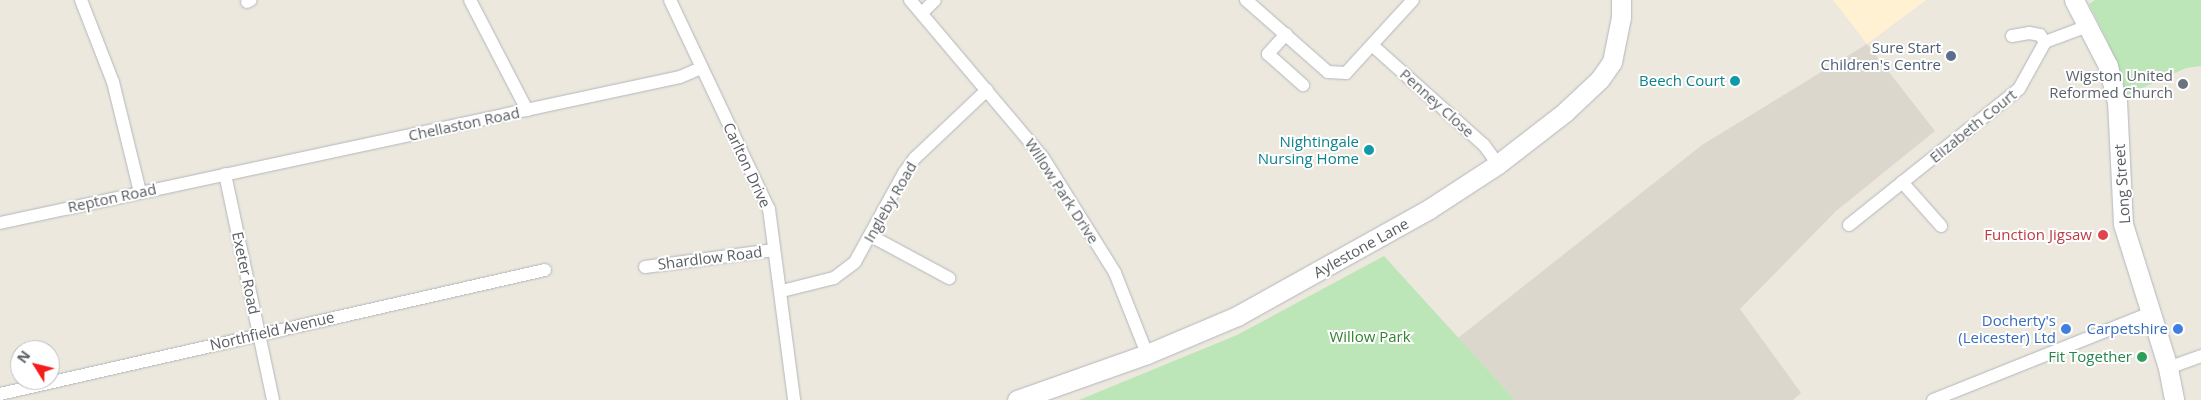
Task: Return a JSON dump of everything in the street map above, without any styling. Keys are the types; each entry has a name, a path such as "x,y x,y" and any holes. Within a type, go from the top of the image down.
{"main road":[{"name":"Aylestone Lane","path":"1017,400 1068,384 1210,328 1263,302 1429,210 1498,164 1566,112 1600,79 1612,62 1621,17 1621,0"},
{"name":"Long Street","path":"2074,0 2108,66 2117,101 2123,224 2168,368 2174,400"}],"street":[{"path":"81,0 113,82 140,192"},
{"path":"470,0 527,110"},
{"name":"Carlton Drive","path":"670,0 769,210 782,291 794,400"},
{"name":"Willow Park Drive","path":"910,0 1042,156 1115,273 1147,354"},
{"path":"922,13 935,0"},
{"path":"1246,0 1328,72 1346,73 1413,0"},
{"path":"2012,36 2029,33 2040,36 2045,42 2088,26"},
{"path":"1286,34 1268,54 1303,85"},
{"name":"Elizabeth Court","path":"1849,225 2019,89 2045,42"},
{"name":"Penney Close","path":"1372,45 1484,144 1498,164"},
{"name":"Chellaston Road","path":"225,174 680,77 701,68"},
{"name":"Ingleby Road","path":"782,291 834,278 855,262 904,173 915,158 987,90"},
{"name":"Repton Road","path":"0,223 225,174"},
{"name":"Exeter Road","path":"225,174 273,400"},
{"path":"1902,182 1941,226"},
{"path":"870,236 949,278"},
{"name":"Shardlow Road","path":"645,267 774,250"},
{"name":"Northfield Avenue","path":"0,394 544,270"},
{"path":"1933,400 2150,313"},
{"path":"2168,368 2201,356"}],"shaded area":[{"path":"1833,0 1926,0 1867,44"},
{"path":"1867,44 1935,131 1836,211 1740,309 1801,393 1793,400 1515,400 1458,338 1702,145"}],"green space":[{"path":"2095,0 2201,0 2201,66 2186,68 2125,96 2107,40 2089,4"},
{"name":"Willow Park","path":"1384,256 1515,400 1079,400 1237,335"}],"place":[{"name":"Sure Start Children's Centre","path":"1951,56"},
{"name":"Beech Court","path":"1735,81"},
{"name":"Wigston United Reformed Church","path":"2183,84"},
{"name":"Nightingale Nursing Home","path":"1369,150"},
{"name":"Function Jigsaw","path":"2103,235"},
{"name":"Docherty's (Leicester) Ltd","path":"2066,329"},
{"name":"Carpetshire","path":"2178,329"},
{"name":"Fit Together","path":"2142,357"}]}
